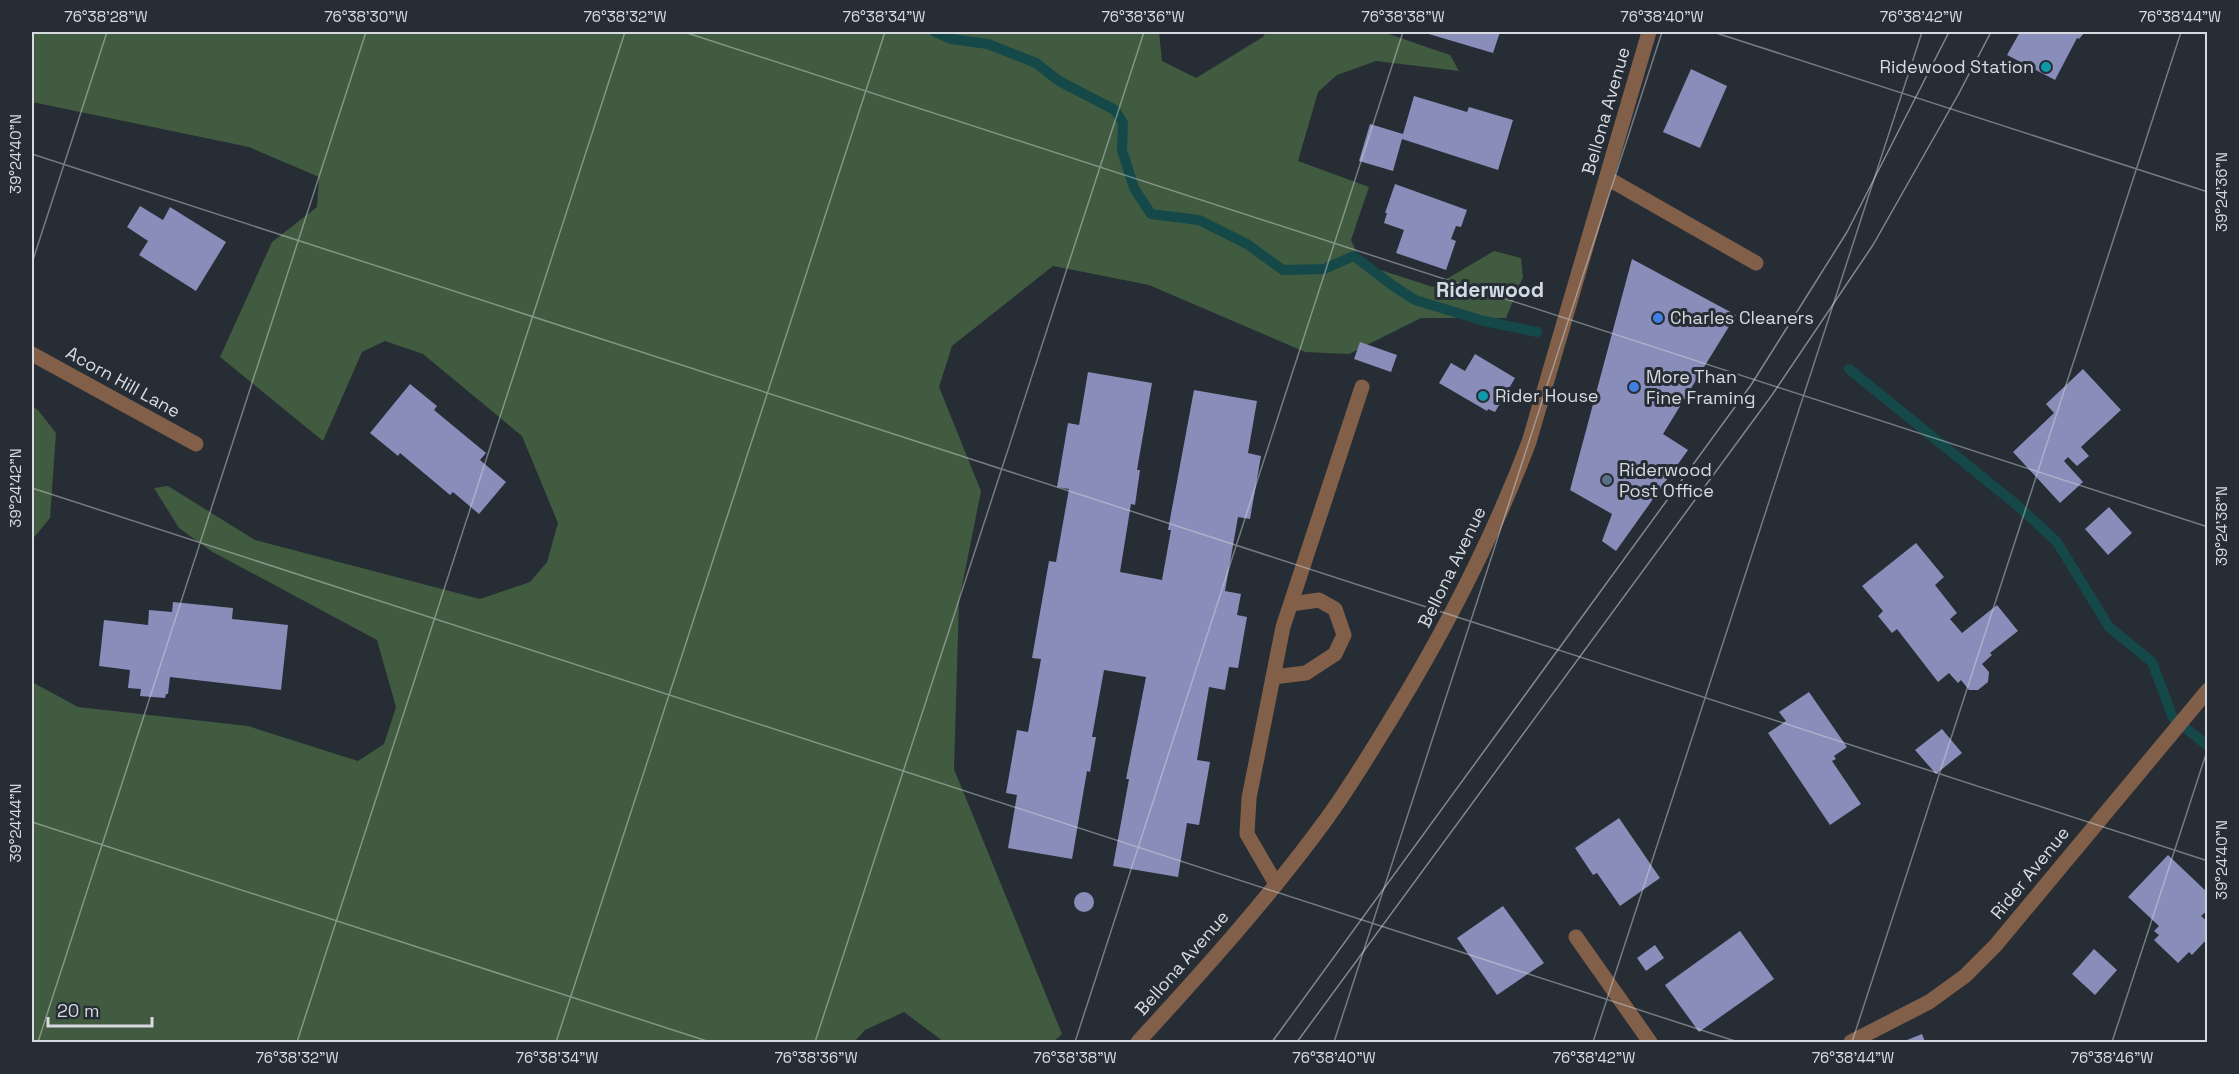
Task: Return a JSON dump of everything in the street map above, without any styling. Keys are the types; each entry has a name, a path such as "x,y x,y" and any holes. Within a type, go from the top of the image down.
{"street":[{"name":"Bellona Avenue","path":"1138,1042 1213,960 1326,820 1424,664 1472,576 1511,489 1529,442 1649,32"},
{"path":"1607,178 1756,263"},
{"name":"Acorn Hill Lane","path":"32,354 196,444"},
{"path":"1276,884 1247,834 1249,798 1283,627 1362,387"},
{"path":"1273,677 1306,673 1335,654 1344,635 1335,609 1319,600 1291,604"},
{"name":"Rider Avenue","path":"1851,1042 1929,1002 1965,976 1995,946 2170,732 2208,690"},
{"path":"1576,937 1650,1042"}],"green space":[{"path":"32,32 1159,32 1162,61 1196,78 1263,37 1266,32 1383,32 1450,55 1459,71 1376,61 1337,75 1318,92 1298,161 1369,187 1351,240 1362,264 1433,287 1494,251 1521,258 1523,277 1506,318 1421,318 1349,354 1305,352 1149,285 1053,266 952,346 939,387 981,491 959,601 954,769 1062,1034 1053,1042 944,1042 904,1012 865,1030 854,1042 32,1042 32,682 78,707 248,726 358,761 384,744 396,707 377,640 211,551 179,528 154,488 168,486 255,540 480,599 530,582 547,562 558,523 522,436 423,354 385,341 362,352 323,441 220,357 272,242 317,207 319,177 249,147 32,102"},
{"path":"32,407 38,410 56,433 50,518 32,540"}],"building":[{"path":"1422,32 1500,32 1493,53"},
{"name":"Ridewood Station","path":"2020,32 2085,32 2079,39 2077,38 2055,80 2007,55"},
{"path":"1691,69 1727,86 1700,148 1663,132"},
{"path":"1414,96 1467,112 1469,107 1513,120 1498,170 1402,139 1393,171 1359,161 1370,124 1403,134"},
{"path":"1395,184 1467,210 1461,227 1456,226 1451,239 1456,241 1446,270 1396,253 1404,230 1384,223"},
{"path":"140,206 163,220 170,207 226,242 196,291 139,255 148,241 127,227"},
{"path":"1632,259 1736,315 1663,434 1688,450 1616,551 1602,541 1612,514 1570,490"},
{"path":"1360,342 1397,355 1391,372 1354,359"},
{"name":"Rider House","path":"1475,354 1515,378 1495,412 1488,409 1487,411 1439,383 1451,363 1465,371"},
{"path":"2083,369 2121,410 2081,447 2089,456 2077,466 2068,457 2064,461 2083,482 2060,503 2013,452 2054,413 2046,404"},
{"path":"1088,372 1152,383 1137,470 1140,470 1135,505 1131,504 1120,572 1162,580 1171,530 1168,530 1194,390 1257,401 1248,453 1261,456 1250,519 1238,517 1225,591 1241,594 1237,615 1247,617 1238,668 1229,667 1225,690 1209,687 1197,760 1210,762 1199,825 1187,823 1178,877 1113,866 1129,779 1126,779 1146,677 1104,670 1092,737 1096,737 1090,772 1087,771 1072,859 1008,848 1017,795 1006,793 1017,730 1028,732 1041,659 1032,658 1049,561 1056,562 1069,489 1057,487 1068,423 1079,425"},
{"path":"410,384 437,406 434,410 486,453 480,460 506,482 479,514 453,492 450,495 400,453 398,456 370,433"},
{"path":"2109,507 2132,533 2108,555 2085,529"},
{"path":"1916,543 1944,577 1935,585 1957,613 1950,619 1962,633 1997,605 2018,631 1990,653 1992,655 1982,664 1989,672 1988,682 1978,690 1969,690 1961,680 1958,683 1949,673 1938,682 1897,629 1892,633 1878,616 1883,611 1862,586"},
{"path":"173,602 233,608 232,619 288,625 281,690 170,677 168,694 165,698 140,696 141,689 128,688 130,670 99,666 104,620 148,625 149,610 172,612"},
{"path":"1809,692 1847,747 1834,756 1836,759 1832,761 1861,804 1830,825 1768,733 1786,721 1779,712"},
{"path":"1942,729 1962,753 1936,774 1915,750"},
{"path":"1619,818 1660,878 1620,906 1597,873 1593,875 1575,848"},
{"path":"2168,855 2208,893 2208,910 2201,916 2208,922 2208,938 2192,955 2189,952 2178,963 2154,940 2159,935 2154,931 2159,926 2128,897"},
{"path":"1084,892 1091,895 1094,902 1091,909 1084,912 1077,909 1074,902 1077,895"},
{"path":"1503,906 1544,963 1497,995 1457,938"},
{"path":"1740,931 1774,979 1699,1032 1665,985"},
{"path":"1655,945 1664,958 1646,971 1637,958"},
{"path":"2094,949 2117,970 2095,995 2072,974"},
{"path":"1922,1034 1925,1042 1902,1042"}],"waterway":[{"path":"935,32 951,39 988,44 1036,63 1059,81 1115,110 1123,123 1122,150 1134,188 1151,214 1199,220 1247,244 1283,270 1324,269 1354,256 1415,300 1484,321 1537,332"},
{"path":"1849,369 2018,506 2057,542 2109,627 2152,662 2173,718 2208,746"}],"tram line":[{"path":"1272,1042 1751,385 1847,232 1949,32"},
{"path":"1297,1042 1772,395 1873,245 1991,32"}],"place":[{"name":"Ridewood Station","path":"2046,67"},
{"name":"Charles Cleaners","path":"1658,318"},
{"name":"More Than Fine Framing","path":"1634,387"},
{"name":"Rider House","path":"1483,396"},
{"name":"Riderwood Post Office","path":"1607,480"}],"district":[{"name":"Riderwood","path":"1490,290"}]}
